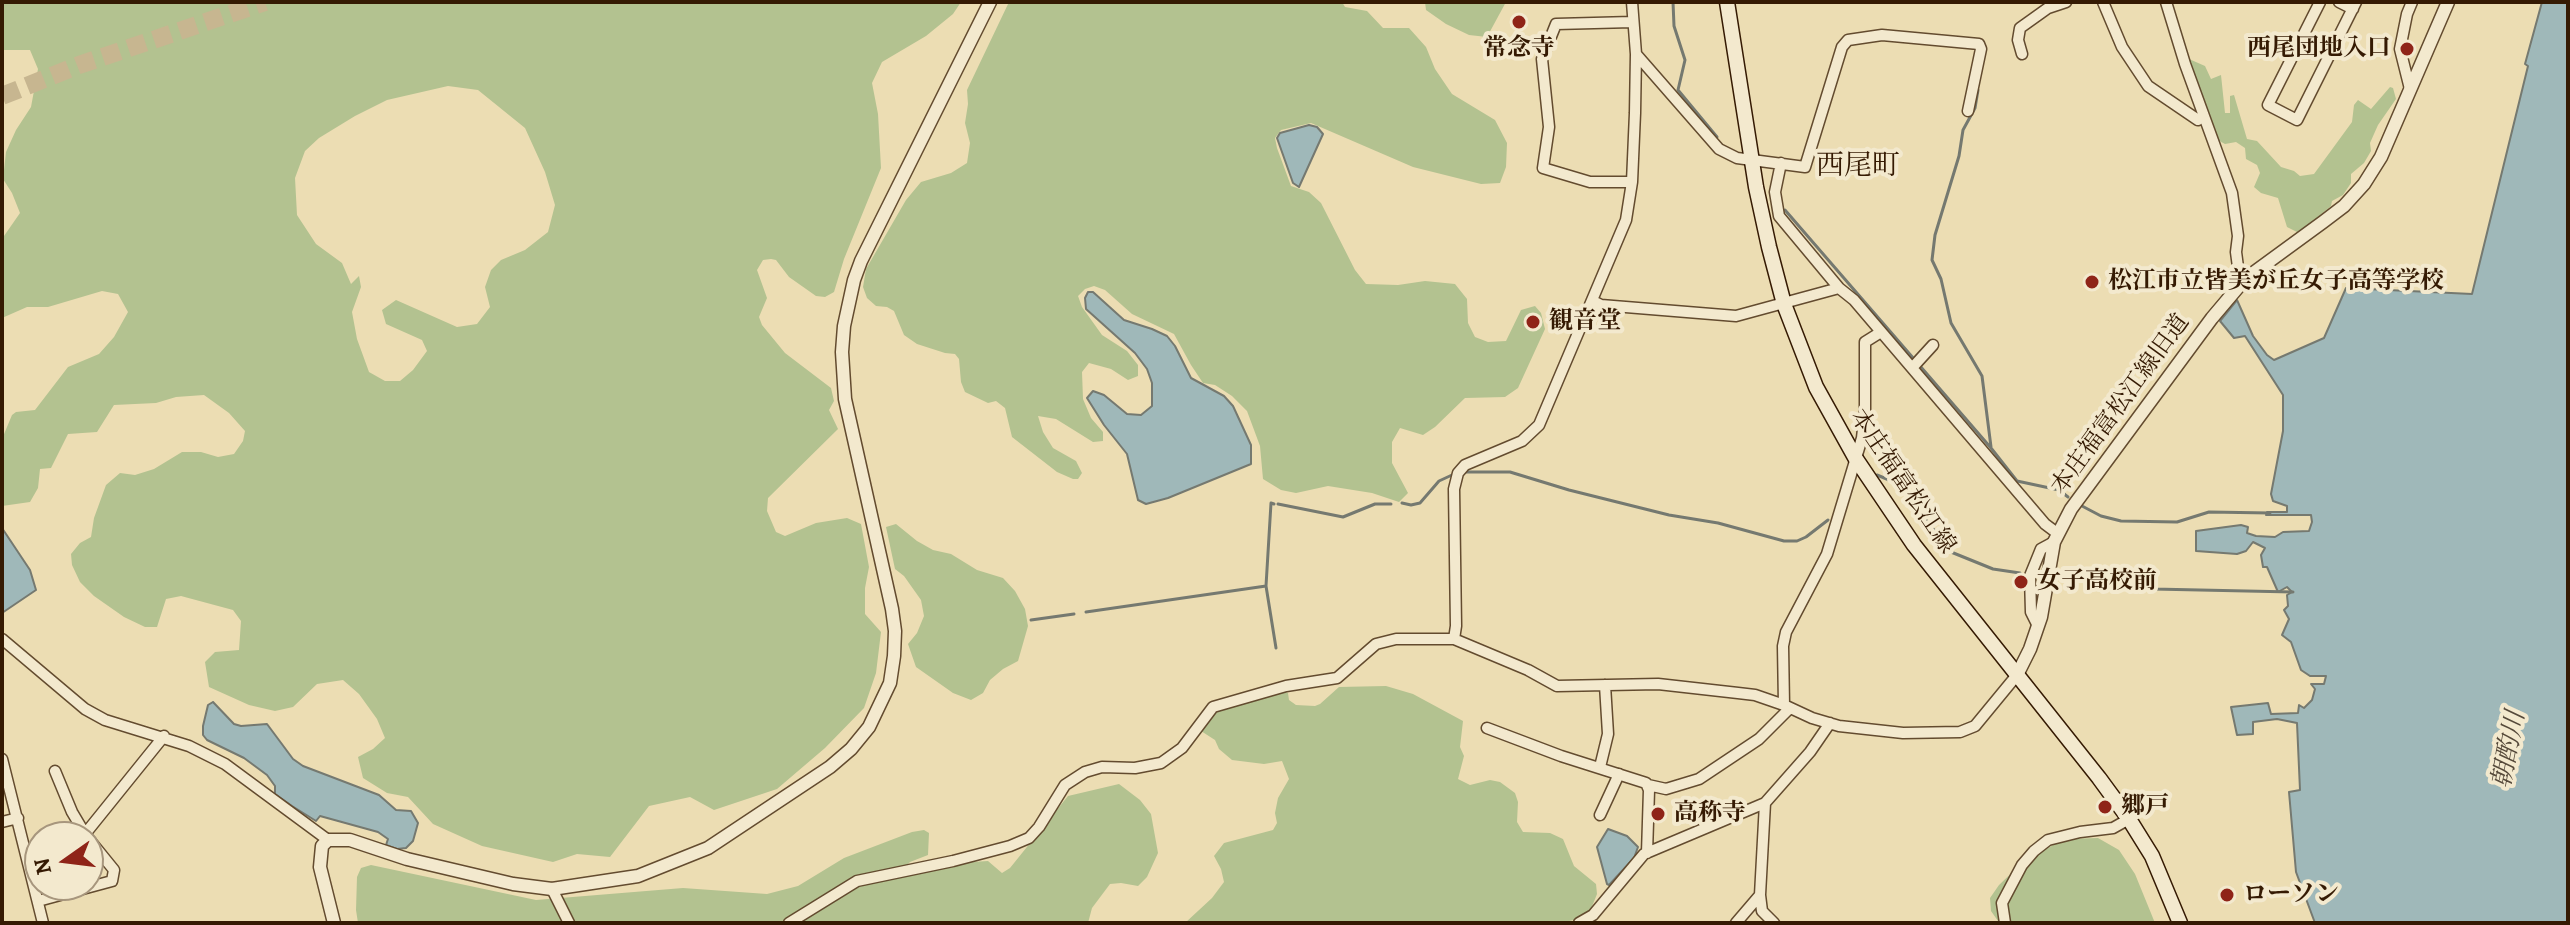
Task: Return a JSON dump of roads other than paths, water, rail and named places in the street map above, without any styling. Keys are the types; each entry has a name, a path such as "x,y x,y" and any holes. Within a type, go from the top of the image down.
{"main road":[{"name":"本庄福富松江線","path":"1727,2 1769,247 1784,304 1816,387 1856,459 1914,545 2129,819 2152,856 2180,923"}],"street":[{"path":"2,639 85,709 105,720 164,736 225,764 328,840 350,840 470,875 552,889 638,876 708,848 841,758 869,727 890,683 895,631 845,399 844,326 861,261 990,2"},
{"path":"1454,639 1454,489 1458,473 1465,465 1515,445 1534,431 1626,220 1632,182 1636,54 1632,2"},
{"path":"2022,54 2018,40 2020,28 2048,8 2066,2"},
{"path":"2103,2 2122,47 2148,86 2198,120"},
{"path":"2166,2 2232,193 2238,236 2238,267 2245,279"},
{"path":"2320,2 2268,105 2297,120 2355,5 2339,2"},
{"path":"2410,89 2400,49 2412,2"},
{"name":"本庄福富松江線旧道","path":"2017,675 2038,626 2055,537 2071,509 2212,318 2245,279 2333,214 2364,184 2381,157 2448,2"},
{"path":"1632,22 1556,24 1542,59 1549,127 1543,168 1590,182 1632,182"},
{"path":"1636,54 1719,149 1728,155 1752,160 1802,168 1806,165 1842,47 1848,40 1882,35 1979,44 1981,49 1968,111"},
{"path":"1781,163 1775,192 1779,216 1839,288 1916,365 2055,537"},
{"path":"1593,301 1601,305 1736,316 1839,288"},
{"path":"1487,728 1561,756 1666,789 1699,779 1759,739 1787,706 1783,659 1786,632 1822,567 1856,459 1865,411 1865,342 1881,332"},
{"path":"1916,365 1933,345"},
{"path":"789,923 857,881 953,861 1029,838 1069,781 1085,772 1102,767 1135,768 1168,759 1182,748 1213,707 1286,686 1337,678 1376,644 1396,639 1454,639 1528,670 1557,686 1658,684 1755,695 1830,723 1903,733 1960,732 1975,726 2017,675"},
{"path":"1600,767 1608,734 1605,685"},
{"path":"1579,923 1593,915 1647,853 1765,803 1810,752 1830,723"},
{"path":"99,821 164,736"},
{"path":"2,759 24,843"},
{"path":"55,771 78,821"},
{"path":"1600,815 1619,774"},
{"path":"1647,853 1648,785"},
{"path":"1765,803 1760,895 1762,911 1774,923"},
{"path":"2,822 18,818"},
{"path":"2005,923 2002,903 2022,865 2034,851 2048,840 2113,828 2129,819"},
{"path":"328,840 322,846 320,867 334,923"},
{"path":"104,857 114,870 112,881 104,883"},
{"path":"552,889 569,923"},
{"path":"1736,923 1760,895"},
{"path":"38,901 43,923"}],"water":[{"name":"朝酌川","path":"2542,2 2568,2 2568,923 2315,923 2296,872 2289,792 2300,790 2297,723 2277,719 2253,722 2253,734 2237,735 2231,707 2268,703 2271,714 2298,713 2299,705 2304,708 2312,700 2315,689 2311,684 2324,684 2326,676 2310,676 2301,670 2291,642 2282,635 2289,619 2284,610 2288,606 2287,595 2292,592 2287,587 2278,592 2267,567 2263,567 2261,555 2265,548 2253,542 2246,551 2237,554 2196,551 2196,531 2241,525 2248,527 2247,533 2275,537 2283,532 2309,531 2311,515 2266,515 2267,512 2287,512 2287,506 2273,501 2271,494 2283,431 2283,395 2245,336 2234,338 2220,321 2237,300 2253,336 2274,360 2324,338 2346,288 2472,294"},
{"path":"1309,125 1317,127 1323,134 1299,187 1293,183 1277,138 1280,133"},
{"path":"1088,292 1093,292 1124,320 1167,336 1191,378 1224,396 1233,406 1251,445 1251,464 1168,498 1146,504 1138,500 1127,454 1087,398 1093,391 1104,395 1127,414 1141,415 1152,406 1152,383 1147,369 1135,353 1086,309"},
{"path":"2,528 30,570 36,590 2,613"},
{"path":"213,702 234,724 267,724 293,759 303,766 379,795 396,810 411,811 418,823 413,841 406,848 397,849 386,845 388,839 378,832 320,816 316,821 292,806 275,794 275,786 267,775 203,735 208,705"},
{"path":"1608,829 1627,836 1638,847 1634,858 1609,885 1597,847"}],"waterway":[{"path":"1673,2 1674,26 1685,60 1678,90 1717,137"},
{"path":"1978,90 1975,108 1963,130 1959,156 1935,235 1932,260 1941,279 1951,323 1982,376 1991,447"},
{"path":"1785,210 2017,481 2059,490 2068,497"},
{"path":"1466,472 1510,472 1569,490 1784,541 1806,537 1828,520"},
{"path":"1402,503 1420,503 1439,481 1452,475"},
{"path":"1877,475 1906,487 1909,498 1951,552 1993,569 2020,573"},
{"path":"1086,612 1266,586 1271,503 1274,504"},
{"path":"1278,504 1343,517 1375,504 1391,504"},
{"path":"2082,506 2101,516 2121,521 2177,522 2209,512 2270,513"},
{"path":"2062,576 2135,584 2153,589 2293,592"},
{"path":"1266,586 1276,648"},
{"path":"1031,620 1074,614"}],"tunnel":[{"path":"2,96 79,65 265,2"}],"place":[{"name":"常念寺","path":"1519,22"},
{"name":"西尾団地入口","path":"2407,49"},
{"name":"松江市立皆美が丘女子高等学校","path":"2092,282"},
{"name":"観音堂","path":"1533,322"},
{"name":"女子高校前","path":"2021,582"},
{"name":"郷戸","path":"2105,807"},
{"name":"高称寺","path":"1658,814"},
{"name":"ローソン","path":"2227,895"}],"district":[{"name":"西尾町","path":"1858,167"}]}
